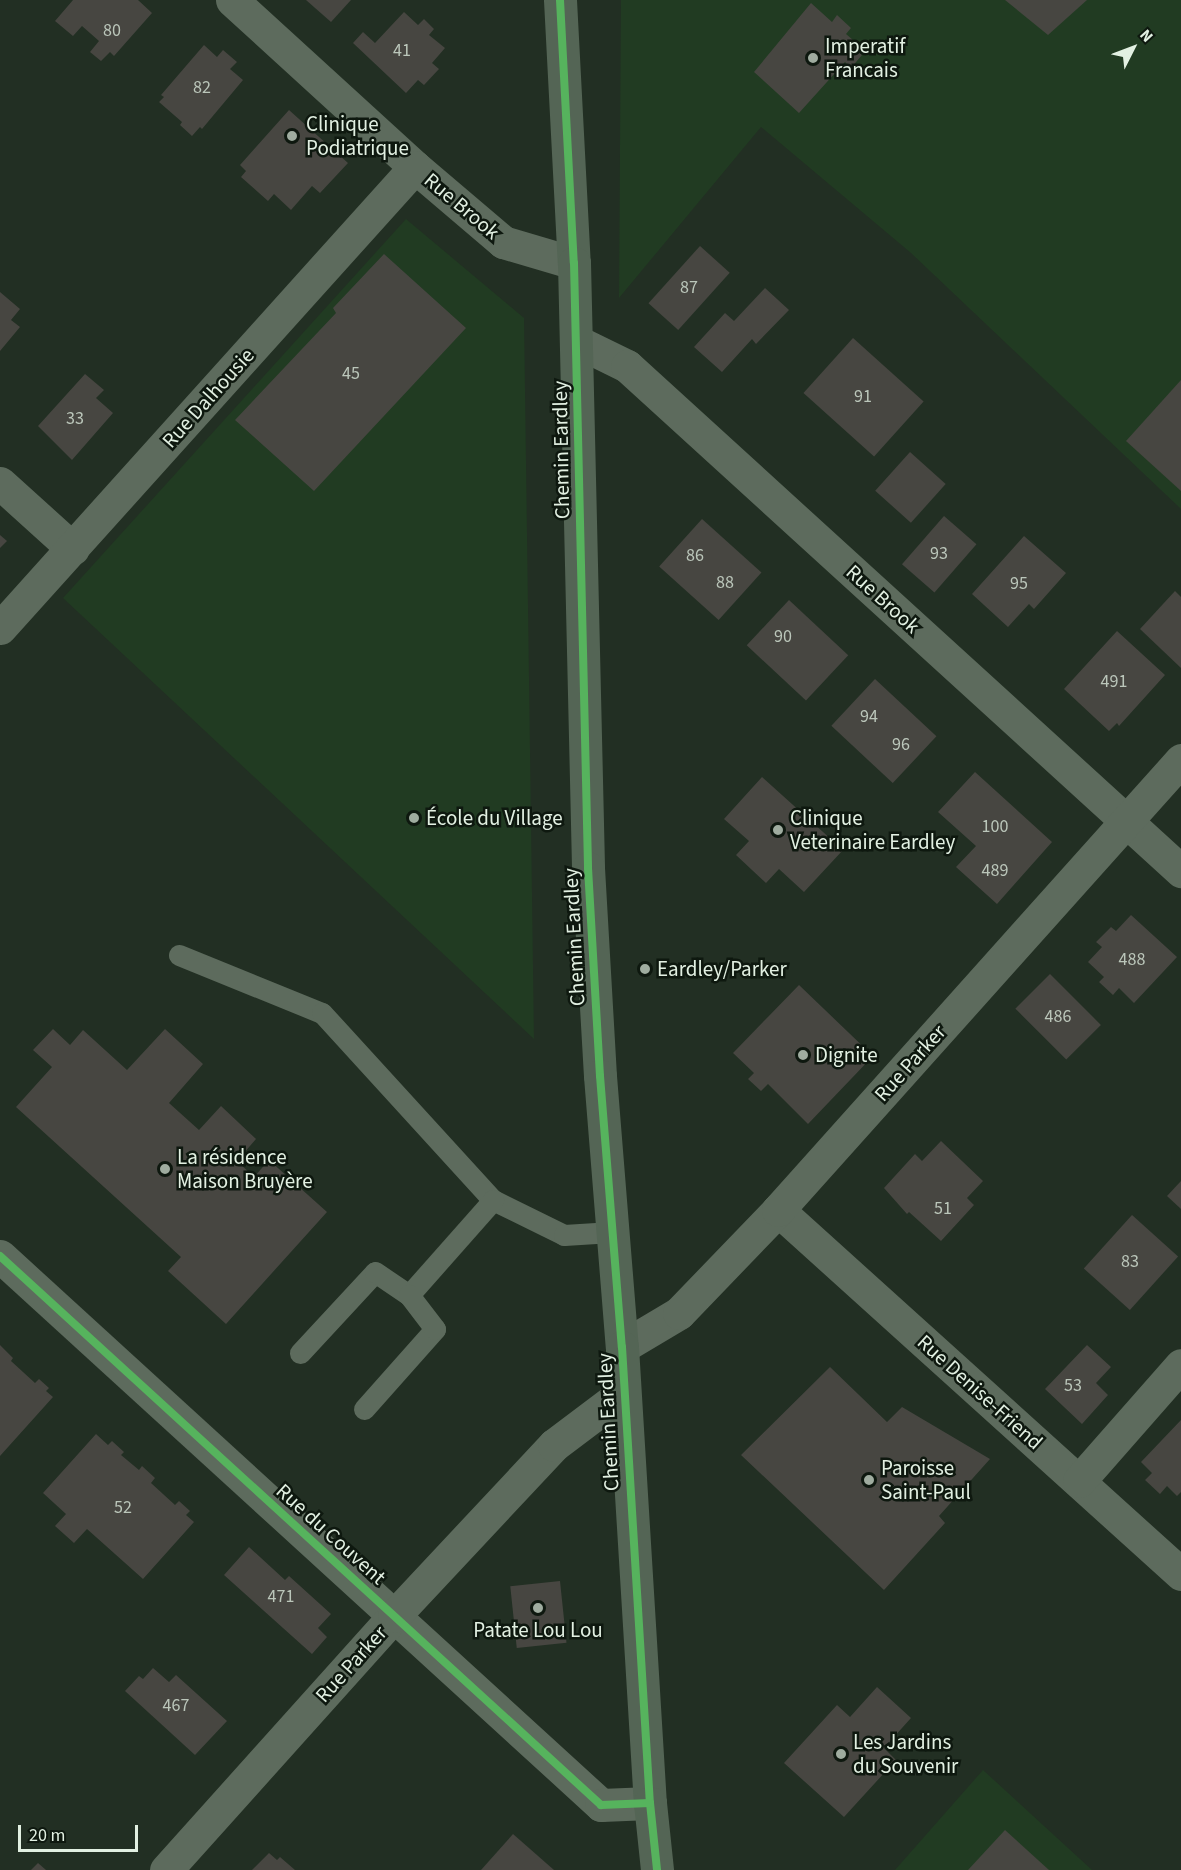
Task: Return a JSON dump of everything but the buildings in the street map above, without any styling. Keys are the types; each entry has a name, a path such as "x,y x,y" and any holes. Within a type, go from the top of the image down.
{"main road":[{"name":"Chemin Eardley","path":"560,0 574,263 588,868 612,1232 622,1347 623,1393 650,1803 657,1870"}],"street":[{"name":"Rue Brook","path":"232,0 415,167 503,242 574,263"},
{"name":"Rue Dalhousie","path":"0,628 415,167"},
{"name":"Rue Brook","path":"576,341 627,366 1181,871"},
{"path":"0,483 73,549"},
{"name":"Rue Parker","path":"622,1347 679,1313 778,1210 1181,760"},
{"name":"Rue Denise-Friend","path":"778,1210 1181,1574"},
{"name":"Rue du Couvent","path":"0,1256 601,1805 650,1803"},
{"path":"1079,1481 1181,1365"},
{"name":"Rue Parker","path":"166,1870 394,1616 554,1445 623,1393"}],"lane":[{"path":"179,955 322,1013 494,1200 564,1235 612,1232"},
{"path":"409,1295 494,1200"},
{"path":"300,1353 375,1272 409,1295 435,1329 364,1409"}],"shaded area":[{"path":"621,0 1181,0 1181,509 911,253 761,127 619,298"},
{"name":"École du Village","path":"406,219 524,318 534,1039 63,598"},
{"path":"983,1770 1092,1870 895,1870"}],"cycle path":[{"path":"560,0 574,263 588,868 600,1076 622,1347 650,1803 657,1870"},
{"path":"0,1256 601,1805 650,1803"}],"place":[{"name":"Imperatif Francais","path":"813,58"},
{"name":"Clinique Podiatrique","path":"292,136"},
{"name":"École du Village","path":"414,818"},
{"name":"Clinique Veterinaire Eardley","path":"778,830"},
{"name":"Eardley/Parker","path":"645,969"},
{"name":"Dignite","path":"803,1055"},
{"name":"La résidence Maison Bruyère","path":"165,1169"},
{"name":"Paroisse Saint-Paul","path":"869,1480"},
{"name":"Patate Lou Lou","path":"538,1608"},
{"name":"Les Jardins du Souvenir","path":"841,1754"}]}
